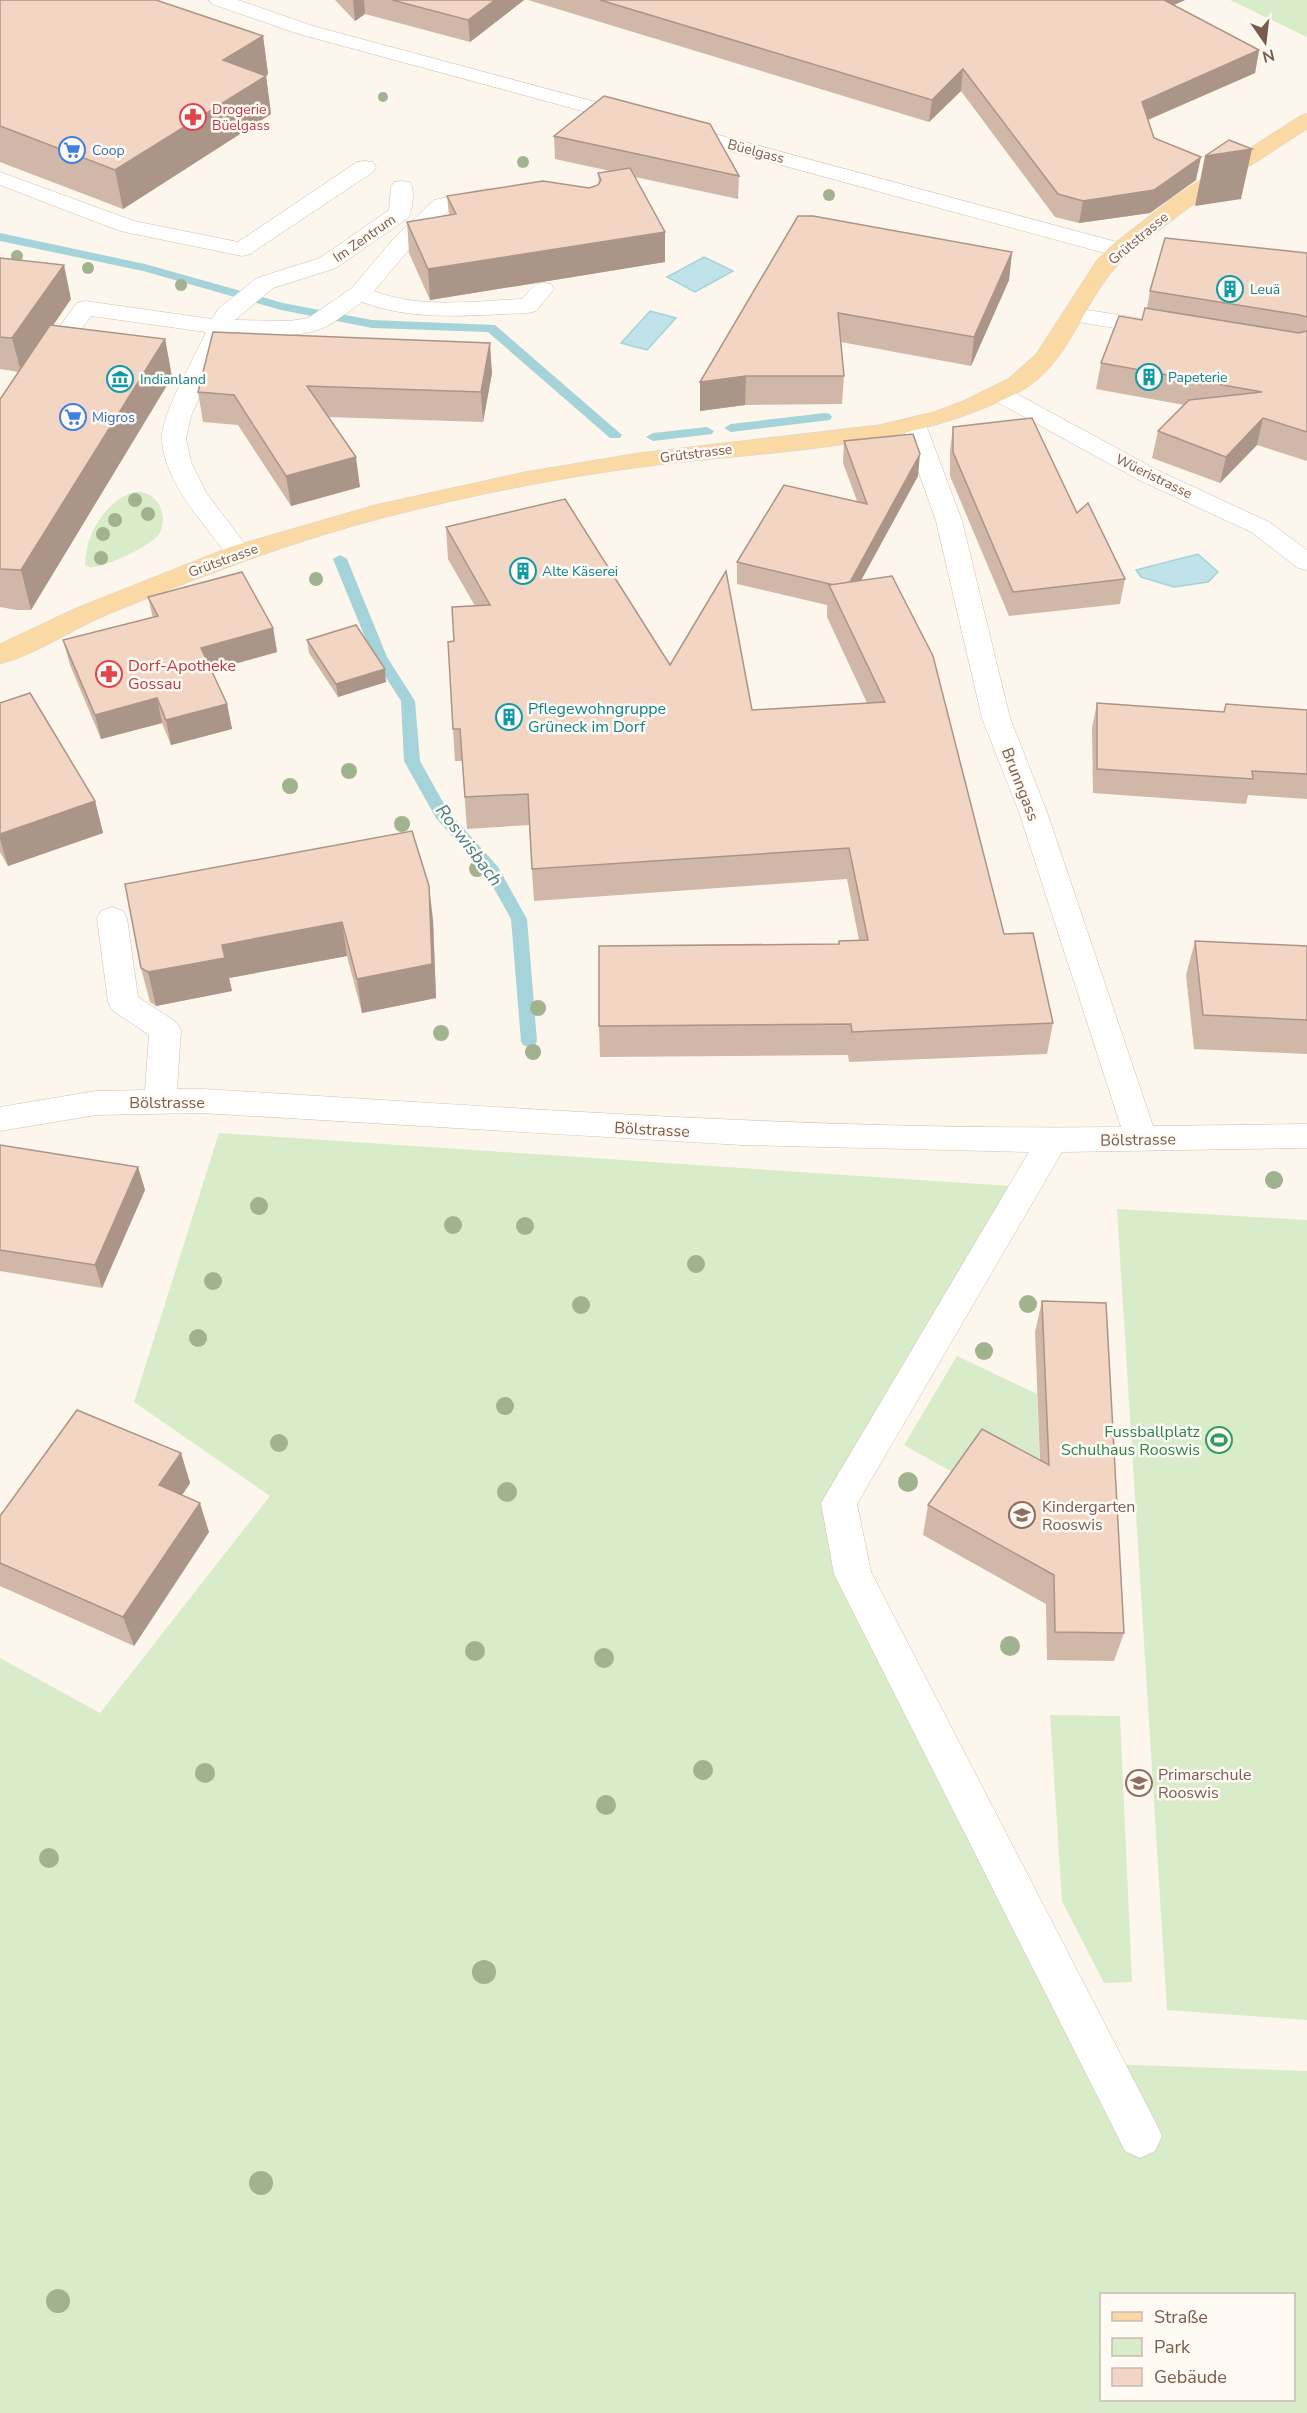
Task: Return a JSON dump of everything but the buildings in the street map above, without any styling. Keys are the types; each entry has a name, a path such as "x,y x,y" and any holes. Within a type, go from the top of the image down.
{"main road":[{"name":"Grütstrasse","path":"0,655 83,615 239,553 384,510 514,482 649,459 844,437 914,425 951,414 998,393 1023,378 1045,359 1105,265 1120,250 1182,202 1307,120"}],"street":[{"name":"Büelgass","path":"219,0 306,30 1120,250"},
{"path":"0,178 128,226 242,249 366,167"},
{"name":"Im Zentrum","path":"239,553 195,495 179,462 174,438 179,416 223,321 265,283 327,263 400,213 402,187"},
{"path":"0,431 45,362 85,308 290,328 315,323 352,299 403,242 442,205 486,195 509,198"},
{"path":"352,299 435,309 528,306 543,289"},
{"path":"1075,315 1178,331"},
{"name":"Wüeristrasse","path":"998,393 1148,475 1260,527 1307,562"},
{"name":"Brunngass","path":"914,425 949,521 996,718 1033,812 1141,1139"},
{"path":"112,918 123,1002 165,1030 160,1101"},
{"name":"Bölstrasse","path":"0,1119 96,1103 202,1101 742,1133 1053,1140 1307,1136"},
{"path":"1053,1140 839,1503 853,1574 1140,2136"}],"green space":[{"path":"1230,0 1307,0 1307,37"},
{"path":"134,492 149,495 159,505 163,519 159,534 147,544 115,561 95,567 85,565 89,542 99,521 114,503"},
{"path":"219,1133 1025,1187 839,1503 1103,2064 1307,2071 1307,2413 0,2413 0,1658 100,1713 270,1496 134,1402"},
{"name":"Fussballplatz Schulhaus Rooswis","path":"1117,1209 1307,1220 1307,2020 1167,2010"},
{"path":"957,1356 1037,1394 1041,1495 963,1478 904,1445"},
{"path":"1050,1715 1120,1716 1132,1982 1104,1983 1062,1901"}],"water":[{"path":"704,257 733,271 695,292 667,277"},
{"path":"650,311 676,318 647,350 621,343"},
{"path":"1198,554 1218,572 1208,582 1174,587 1141,577 1136,570"}],"waterway":[{"path":"0,237 145,268 281,306 372,324 491,328 615,435"},
{"path":"731,428 825,417"},
{"path":"653,437 707,431"},
{"name":"Roswisbach","path":"340,559 380,657 408,701 412,761 442,814 492,871 519,919 529,1041"}],"place":[{"name":"Drogerie Büelgass","path":"193,117"},
{"name":"Coop","path":"72,150"},
{"name":"Leuä","path":"1230,289"},
{"name":"Papeterie","path":"1149,377"},
{"name":"Indianland","path":"120,379"},
{"name":"Migros","path":"73,417"},
{"name":"Alte Käserei","path":"523,571"},
{"name":"Dorf-Apotheke Gossau","path":"109,674"},
{"name":"Pflegewohngruppe Grüneck im Dorf","path":"509,717"},
{"name":"Fussballplatz Schulhaus Rooswis","path":"1219,1440"},
{"name":"Kindergarten Rooswis","path":"1022,1515"},
{"name":"Primarschule Rooswis","path":"1139,1783"}]}
